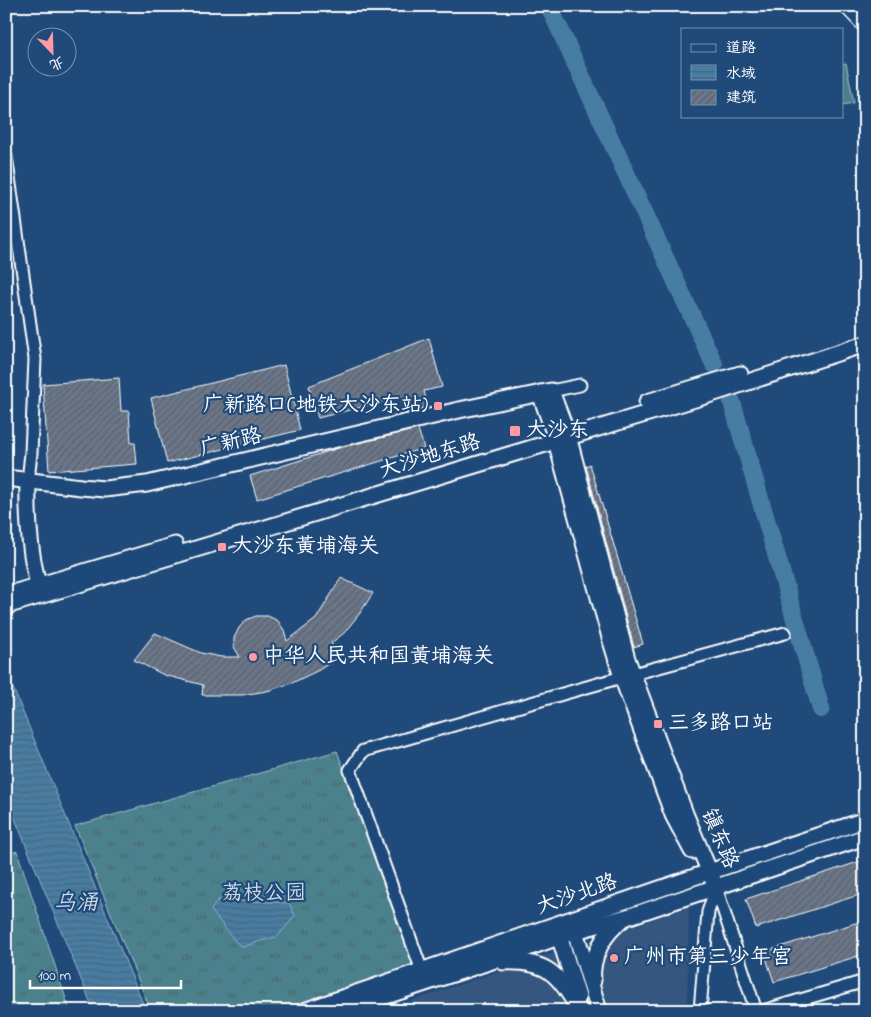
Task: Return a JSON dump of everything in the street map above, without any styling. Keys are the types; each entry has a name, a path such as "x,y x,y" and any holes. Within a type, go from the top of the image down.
{"main road":[{"path":"849,6 865,24"}],"street":[{"path":"6,156 35,359 32,453 28,481 27,511 40,591"},
{"name":"大沙地东路","path":"6,606 40,591 275,516 560,433 865,334"},
{"name":"大沙地东路","path":"560,433 705,396 865,344"},
{"path":"545,392 580,385"},
{"name":"广新路","path":"6,478 105,489 147,484 459,410 545,392"},
{"name":"镇东路","path":"545,392 560,433 614,615 627,675 673,815 716,887"},
{"name":"大沙地东路","path":"6,595 40,591"},
{"path":"422,971 350,770 363,751 627,675 785,633"},
{"name":"大沙北路","path":"341,1011 489,962 557,931 707,872 865,820"},
{"name":"大沙北路","path":"575,931 627,916 865,837"},
{"path":"700,1011 708,912 716,887"},
{"path":"716,887 756,1011"},
{"path":"597,1005 592,971 595,959 601,944 608,934 627,916"},
{"path":"581,1011 557,931 575,931 597,1005"},
{"name":"大沙北路","path":"304,1011 422,971 557,931"},
{"path":"489,962 530,962 541,966 560,982 581,1011"},
{"path":"763,1011 865,981"}],"shaded area":[{"name":"广州市第三少年宫","path":"689,907 687,1011 389,1011 388,1009"}],"green space":[{"path":"846,63 854,103 844,105 844,64"},
{"name":"荔枝公园","path":"337,751 417,968 283,1011 151,1011 75,826"},
{"path":"17,851 70,1011 6,1011 6,855"}],"water":[{"name":"乌涌","path":"6,671 146,1011 94,1011 6,797"},
{"path":"218,900 289,903 295,916 277,937 243,947 235,941 211,910"}],"building":[{"path":"429,338 442,387 424,391 428,407 405,413 401,397 318,418 309,386"},
{"path":"284,365 300,430 167,463 151,398"},
{"path":"119,378 121,411 129,411 131,443 135,443 137,464 49,471 43,384"},
{"path":"418,429 424,448 257,499 250,476 342,447"},
{"path":"590,464 643,644 634,647 586,466"},
{"path":"341,578 373,593 344,633 331,643 340,656 319,670 292,683 267,691 242,695 202,695 203,685 164,675 134,660 155,633 201,653 221,657 240,657 234,647 234,638 246,620 256,616 268,616 278,621 284,630 287,641 316,619"},
{"path":"861,861 865,873 865,893 756,928 746,899"},
{"path":"865,920 865,954 774,982 764,952"}],"waterway":[{"path":"549,6 714,364"},
{"path":"732,402 821,709"}],"place":[{"name":"广新路口(地铁大沙东站)","path":"438,406"},
{"name":"大沙东","path":"515,431"},
{"name":"大沙东黄埔海关","path":"222,547"},
{"name":"中华人民共和国黄埔海关","path":"253,657"},
{"name":"三多路口站","path":"658,724"},
{"name":"广州市第三少年宫","path":"614,958"}]}
